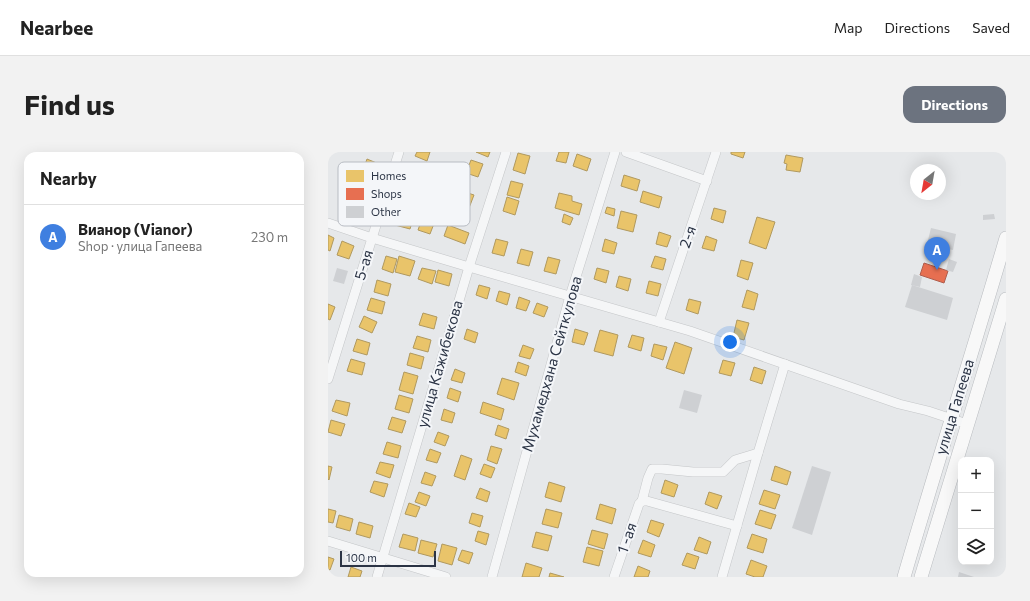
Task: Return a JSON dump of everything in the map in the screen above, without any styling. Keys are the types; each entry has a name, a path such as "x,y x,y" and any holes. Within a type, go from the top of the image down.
{"highway":[{"name":"улица Гапеева","path":"904,577 950,419 968,365 1006,238"},
{"name":"улица Гапеева","path":"922,577 1006,299"}],"street":[{"name":"5-ая","path":"396,162 399,152"},
{"name":"улица Кажибекова","path":"378,577 469,267 506,152"},
{"name":"Мухамедхана Сейткулова","path":"492,577 570,296 615,152"},
{"path":"626,152 707,181"},
{"name":"2-я","path":"659,322 716,152"},
{"path":"328,223 372,238 469,267 690,331 899,404 928,411 967,424"},
{"name":"5-ая","path":"328,379 376,226"},
{"path":"722,577 785,364"},
{"name":"1 -ая","path":"614,577 652,469 662,468 693,472 723,472 735,460 758,453"},
{"path":"642,501 647,501 737,526"},
{"path":"328,541 446,577"}],"building: Homes":[{"path":"417,152 430,152 427,161 415,156"},
{"path":"476,152 490,152 488,157"},
{"path":"559,152 569,152 566,163 556,161"},
{"path":"731,152 745,152 743,158 731,154"},
{"path":"518,153 530,156 525,174 513,170"},
{"path":"577,154 591,159 587,171 573,166"},
{"path":"786,155 803,158 800,172 786,170 787,164 784,163"},
{"path":"367,159 374,162 366,162"},
{"path":"471,160 483,164 478,177 470,174"},
{"path":"624,175 640,180 637,191 621,186"},
{"path":"511,181 523,184 519,198 507,195"},
{"path":"643,191 662,197 659,208 640,202"},
{"path":"559,193 572,196 572,201 582,204 579,215 555,208"},
{"path":"470,194 474,195 470,205"},
{"path":"507,197 519,201 515,215 503,211"},
{"path":"607,207 615,209 614,216 605,213"},
{"path":"714,208 726,211 723,223 711,219"},
{"path":"621,211 637,215 633,232 617,228"},
{"path":"564,214 573,218 570,225 562,222"},
{"path":"757,217 775,222 766,249 749,243"},
{"path":"399,226 411,226 410,229"},
{"path":"419,226 433,226 430,234 418,230"},
{"path":"448,226 469,233 465,244 444,236"},
{"path":"659,232 671,236 667,247 656,244"},
{"path":"328,235 334,238 330,251 328,250"},
{"path":"706,236 717,240 714,251 702,248"},
{"path":"496,239 508,242 504,256 492,253"},
{"path":"605,239 617,243 614,254 602,251"},
{"path":"342,241 354,246 349,259 337,255"},
{"path":"521,249 533,252 529,266 517,263"},
{"path":"386,256 397,259 393,273 382,269"},
{"path":"399,256 415,261 410,276 395,272"},
{"path":"655,256 666,259 663,270 651,267"},
{"path":"548,257 560,260 556,274 544,271"},
{"path":"741,260 753,263 748,280 737,276"},
{"path":"422,268 436,271 432,284 418,279"},
{"path":"597,268 609,271 606,283 594,279"},
{"path":"438,270 452,274 449,286 435,282"},
{"path":"619,276 631,279 628,291 616,287"},
{"path":"377,280 391,284 388,296 374,292"},
{"path":"649,281 661,284 658,296 646,293"},
{"path":"479,285 490,288 487,299 476,295"},
{"path":"747,290 758,294 754,310 742,307"},
{"path":"499,291 510,294 507,305 496,301"},
{"path":"519,297 530,301 526,311 516,308"},
{"path":"371,298 385,302 382,314 367,310"},
{"path":"689,299 701,302 698,314 686,310"},
{"path":"537,303 548,307 544,317 533,313"},
{"path":"328,304 335,307 330,320 328,319"},
{"path":"423,313 437,317 434,329 419,325"},
{"path":"364,316 377,322 372,333 359,327"},
{"path":"737,320 749,323 744,340 733,337"},
{"path":"467,329 478,333 475,343 464,339"},
{"path":"575,329 588,333 584,345 572,342"},
{"path":"600,330 618,335 613,356 594,351"},
{"path":"632,335 644,338 641,351 628,347"},
{"path":"417,336 431,340 428,352 413,348"},
{"path":"357,339 370,343 367,355 353,351"},
{"path":"675,342 692,348 684,374 666,368"},
{"path":"654,344 667,347 663,360 651,356"},
{"path":"523,345 534,349 530,359 519,356"},
{"path":"410,353 424,357 421,369 407,365"},
{"path":"351,359 365,363 362,375 347,371"},
{"path":"723,360 735,363 731,376 719,373"},
{"path":"518,362 529,366 526,376 515,372"},
{"path":"754,367 766,371 762,384 750,380"},
{"path":"455,369 465,373 462,383 451,380"},
{"path":"404,372 418,376 413,394 399,390"},
{"path":"502,378 519,383 514,400 497,394"},
{"path":"450,388 461,392 458,402 447,398"},
{"path":"399,395 413,399 409,413 395,409"},
{"path":"336,400 350,403 347,416 332,411"},
{"path":"483,402 504,409 501,420 480,413"},
{"path":"444,409 455,413 452,423 441,420"},
{"path":"392,417 406,421 402,433 388,429"},
{"path":"331,420 345,424 341,436 328,432"},
{"path":"498,425 509,429 506,439 495,435"},
{"path":"438,432 449,436 445,446 434,442"},
{"path":"387,442 401,446 398,458 383,454"},
{"path":"491,446 502,449 497,464 487,460"},
{"path":"430,449 441,453 437,463 426,460"},
{"path":"461,455 472,459 465,480 454,476"},
{"path":"380,462 394,465 390,478 376,473"},
{"path":"484,464 495,468 491,478 480,474"},
{"path":"328,466 332,467 329,480 328,479"},
{"path":"775,466 791,472 787,485 771,480"},
{"path":"425,472 436,476 432,486 421,483"},
{"path":"665,480 678,485 674,497 661,493"},
{"path":"374,481 388,484 384,497 370,492"},
{"path":"549,482 565,487 561,502 545,497"},
{"path":"480,488 490,492 487,502 476,498"},
{"path":"764,490 780,495 775,509 759,504"},
{"path":"419,492 430,496 426,506 415,502"},
{"path":"709,492 722,496 717,509 705,504"},
{"path":"409,503 420,507 416,517 405,514"},
{"path":"600,504 616,509 612,524 596,519"},
{"path":"328,509 336,511 333,523 328,522"},
{"path":"546,509 562,513 558,528 542,524"},
{"path":"760,510 776,515 771,529 755,524"},
{"path":"472,513 483,516 480,527 469,523"},
{"path":"339,515 353,519 350,531 336,527"},
{"path":"651,520 664,524 659,537 647,532"},
{"path":"359,522 373,526 370,538 356,534"},
{"path":"592,530 608,534 604,549 588,544"},
{"path":"478,531 489,534 486,545 475,541"},
{"path":"536,532 552,536 548,551 532,547"},
{"path":"403,534 418,538 415,551 399,547"},
{"path":"752,534 767,539 763,553 747,548"},
{"path":"699,537 711,542 707,554 694,550"},
{"path":"421,540 437,544 433,557 418,553"},
{"path":"643,540 655,545 651,557 638,553"},
{"path":"442,544 457,548 452,565 438,561"},
{"path":"587,547 603,551 599,566 583,562"},
{"path":"462,550 473,553 469,564 458,560"},
{"path":"687,553 699,557 695,569 682,565"},
{"path":"328,557 334,559 330,570 328,569"},
{"path":"751,560 767,566 763,577 755,577 746,574"},
{"path":"526,563 542,568 539,577 522,577"},
{"path":"638,566 650,571 648,577 634,577"},
{"path":"351,567 362,571 360,577 348,577"},
{"path":"550,573 564,577 549,577"}],"building: Shops":[{"path":"924,263 948,271 944,283 920,275"}],"building: Other":[{"path":"994,214 995,219 983,220 983,215"},
{"path":"931,228 956,234 953,250 927,244"},
{"path":"949,259 957,262 953,272 946,270"},
{"path":"337,268 348,271 344,284 333,281"},
{"path":"914,274 922,277 920,287 911,285"},
{"path":"912,285 953,298 947,320 905,307"},
{"path":"684,390 702,395 697,413 679,408"},
{"path":"812,466 831,472 812,535 792,528"},
{"path":"959,572 974,577 958,577"}],"place":[{"name":"Вианор (Vianor)","path":"937,270"}]}
